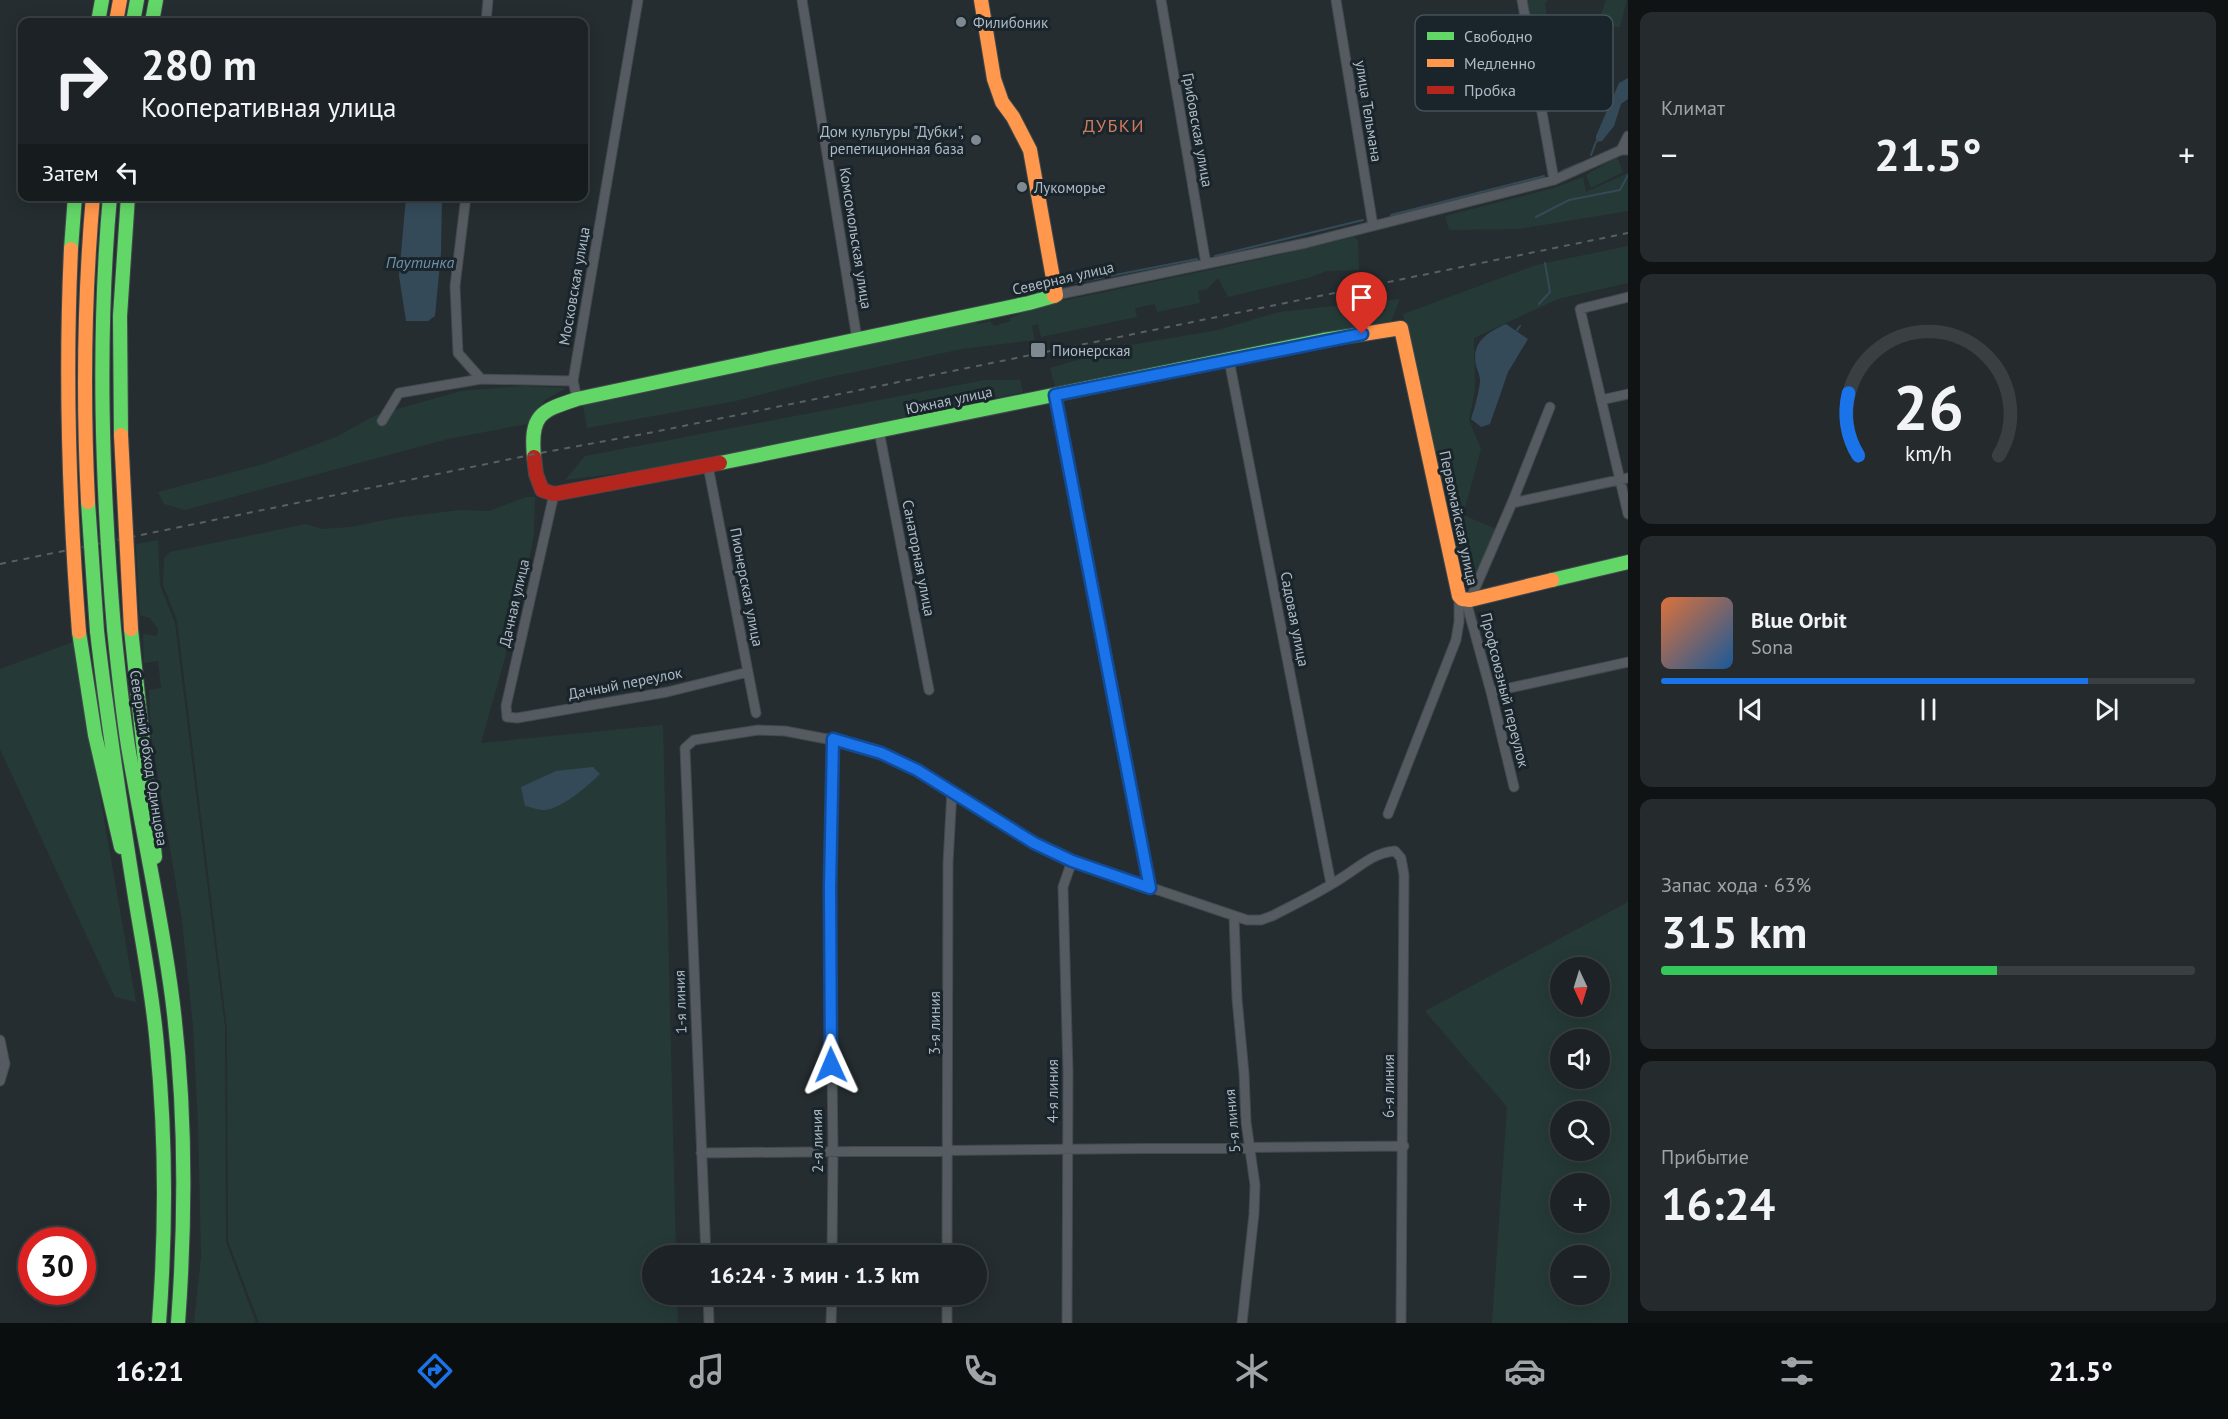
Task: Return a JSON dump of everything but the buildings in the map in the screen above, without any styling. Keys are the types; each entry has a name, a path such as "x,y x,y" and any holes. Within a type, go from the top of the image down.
{"main road":[{"path":"99,18 102,0"},
{"path":"117,18 120,0"},
{"path":"134,18 137,0"},
{"path":"153,18 156,0"},
{"path":"981,0 994,79 1002,102 1013,117 1030,150 1056,295"},
{"path":"75,201 70,249 66,356 71,520 79,632 104,780 139,920"},
{"path":"93,201 87,278 85,421 90,531 97,631 111,748 153,1002 165,1147 165,1223 159,1323"},
{"name":"Северный обход Одинцова","path":"110,201 103,291 102,420 106,519 114,629 128,745 160,917 178,1048 184,1148 184,1221 178,1323"},
{"path":"128,201 122,280 120,420 131,629 160,917"},
{"name":"Северная улица","path":"554,494 546,493 539,486 532,435 540,416 549,408 577,399 1029,303 1056,295"},
{"name":"Южная улица","path":"554,494 708,466 1323,340 1401,327"},
{"name":"Первомайская улица","path":"1401,327 1465,599"},
{"path":"1465,599 1628,562"}],"street":[{"path":"487,18 489,0"},
{"name":"Московская улица","path":"577,399 573,381 638,0"},
{"name":"Комсомольская улица","path":"802,0 857,339"},
{"name":"Грибовская улица","path":"1161,0 1206,264"},
{"name":"улица Тельмана","path":"1336,0 1373,226"},
{"path":"1522,0 1525,15"},
{"path":"1542,111 1554,180"},
{"path":"1624,150 1628,136"},
{"name":"Северная улица","path":"1056,295 1373,226 1554,180 1624,150"},
{"path":"465,201 455,286 458,353 481,379"},
{"path":"1628,297 1580,309 1601,400 1624,479 1628,514"},
{"name":"Садовая улица","path":"1229,360 1331,884"},
{"path":"382,421 399,393 481,379 573,381"},
{"path":"1601,400 1628,394"},
{"path":"1055,395 1150,888"},
{"path":"1465,599 1512,503 1550,407"},
{"name":"Санаторная улица","path":"879,431 930,690"},
{"name":"Пионерская улица","path":"708,466 756,713"},
{"path":"1512,503 1624,479"},
{"name":"Дачная улица","path":"507,717 506,706 554,494"},
{"name":"Профсоюзный переулок","path":"1465,599 1514,787"},
{"name":"Первомайская улица","path":"1388,814 1456,640 1465,599"},
{"path":"1491,692 1628,662"},
{"name":"Дачный переулок","path":"507,717 517,718 667,692 748,672"},
{"name":"1-я линия","path":"705,1245 685,748 694,740 758,730 785,730 833,739"},
{"path":"833,739 881,753 917,770 952,790 1003,825 1072,861 1234,916 1261,920 1331,884"},
{"name":"2-я линия","path":"832,1245 830,900 833,739"},
{"name":"3-я линия","path":"947,1245 948,863 952,790"},
{"name":"6-я линия","path":"1331,884 1368,859 1383,852 1395,851 1401,858 1404,875 1404,1146 1401,1323"},
{"name":"4-я линия","path":"1067,1323 1068,1072 1063,887 1072,861"},
{"name":"5-я линия","path":"1234,916 1237,999 1248,1147 1255,1185 1242,1323"},
{"path":"0,1040 5,1064 0,1081"},
{"path":"701,1153 1404,1146"},
{"path":"708,1305 709,1323"},
{"path":"831,1323 832,1305"},
{"path":"947,1305 947,1323"}],"green space":[{"path":"1524,0 1548,0 1545,4 1546,15 1526,15"},
{"path":"1606,0 1627,0 1620,27 1613,27 1613,15 1601,14"},
{"path":"1617,157 1623,172 1591,188 1586,175"},
{"path":"1628,173 1628,211 1519,229 1449,230 1445,216 1554,188 1583,177 1586,192"},
{"path":"1354,237 1358,241 1359,270 1327,271 1308,278 1228,297 1218,278 1207,289 1198,291 1200,303 1157,312 1155,304 1135,308 1137,317 1041,337 1038,324 1032,326 1035,340 962,349 826,378 736,401 587,428 582,401 970,319 979,324 990,321 994,326 1011,321 1010,318 1019,315 1020,307 1102,293"},
{"path":"1628,246 1628,283 1558,299 1474,338 1475,390 1469,420 1481,449 1463,515 1496,529 1470,591 1460,578 1403,314 1536,265"},
{"path":"1400,299 1391,321 1055,388 1050,368 1125,346 1218,330 1279,312"},
{"path":"985,380 1020,380 1023,392 669,467 565,480 585,456"},
{"path":"521,386 566,388 545,400 527,424 448,439 185,510 164,504 158,492 264,464 336,437 376,415 461,391"},
{"path":"526,497 535,497 534,534 520,604 481,743 663,725 676,1245 642,1245 642,1305 677,1305 678,1323 259,1323 228,1241 227,1029 177,620 163,585 164,558 170,552 306,524 322,529 350,527 401,517 461,510 489,511"},
{"path":"158,540 160,585 175,623 225,1028 226,1242 256,1323 194,1323 201,1257 193,1025 182,921 151,734 149,690 161,688 158,661 144,663 143,634 157,636 158,629 150,618 140,615 136,544"},
{"path":"73,642 136,1002 115,997 0,749 0,669"},
{"path":"1628,902 1628,1323 1492,1323 1507,1107 1425,1011"}],"water":[{"path":"1628,78 1628,99 1621,104 1614,126 1602,141 1596,142 1596,136 1607,111 1613,111 1613,97 1619,83"},
{"name":"Паутинка","path":"406,201 442,201 441,253 435,316 428,321 406,321 399,276"},
{"path":"1506,324 1528,339 1508,372 1490,424 1481,427 1471,419 1480,383 1475,357 1476,350 1487,334"},
{"path":"593,767 600,774 566,802 544,810 525,806 521,787 556,771"}],"waterway":[{"path":"1591,155 1596,142"},
{"path":"1562,171 1581,163"},
{"path":"1536,217 1569,200 1620,190 1628,175"},
{"path":"1391,215 1544,176"},
{"path":"1215,256 1363,220"},
{"path":"1074,283 1197,259"},
{"path":"1539,304 1550,292 1545,263"},
{"path":"1517,330 1520,326"}],"railway":[{"path":"0,564 1628,233"}],"traffic: fast":[{"path":"99,18 102,0"},
{"path":"134,18 137,0"},
{"path":"153,18 156,0"},
{"path":"71,249 75,201"},
{"path":"110,201 102,358 106,521 114,629"},
{"path":"121,435 120,316 128,201"},
{"path":"534,457 534,432 540,417 554,407 577,399 1054,296"},
{"path":"720,463 1323,340 1363,334"},
{"path":"88,502 97,631"},
{"path":"1552,580 1628,562"},
{"path":"114,629 128,746 162,934 177,1038 183,1160 178,1323"},
{"path":"131,629 155,857"},
{"path":"97,631 157,1046 164,1184 159,1323"},
{"path":"79,632 95,735 121,847"}],"traffic: slow":[{"path":"117,18 120,0"},
{"path":"981,0 994,79 1002,102 1013,117 1030,150 1056,295 1054,296"},
{"path":"88,502 85,349 93,201"},
{"path":"71,249 68,345 69,440 79,632"},
{"path":"1363,334 1401,328 1459,596 1470,600 1552,580"},
{"path":"121,435 131,629"}],"traffic: jam":[{"path":"534,457 536,474 542,490 554,494 720,463"}],"place":[{"name":"Филибоник","path":"961,22"},
{"name":"Дом культуры \"Дубки\", репетиционная база","path":"976,140"},
{"name":"Лукоморье","path":"1022,187"},
{"name":"Пионерская","path":"1038,350"}],"district":[{"name":"ДУБКИ","path":"1114,125"}],"route":[{"path":"831,1065 830,888 833,739 881,753 917,770 952,790 1003,825 1072,861 1150,888 1055,395 1362,334"}]}
